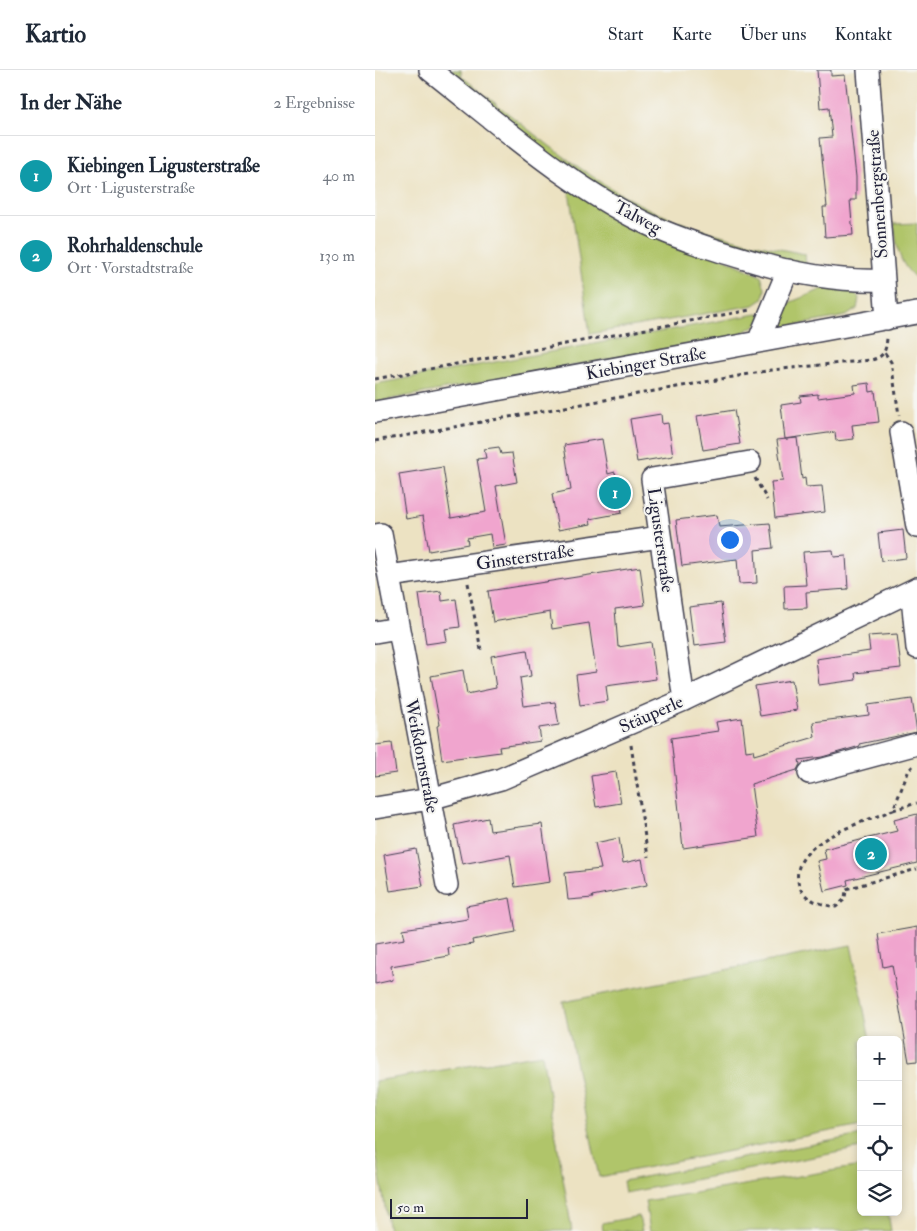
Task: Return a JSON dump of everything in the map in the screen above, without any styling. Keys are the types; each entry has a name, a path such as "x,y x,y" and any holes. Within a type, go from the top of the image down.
{"street":[{"name":"Talweg","path":"430,70 567,175 655,228 685,240 788,270 860,281 883,280"},
{"name":"Sonnenbergstraße","path":"868,70 887,319"},
{"path":"758,342 788,270"},
{"name":"Kiebinger Straße","path":"375,412 917,313"},
{"path":"901,432 917,527"},
{"name":"Ligusterstraße","path":"685,700 652,479 750,462"},
{"name":"Weißdornstraße","path":"375,535 381,534 397,628 447,884"},
{"name":"Ginsterstraße","path":"389,576 661,537"},
{"path":"915,598 917,648"},
{"name":"Stäuperle","path":"375,808 430,799 501,779 915,598"},
{"path":"375,632 397,628"},
{"path":"809,773 917,744"}],"path":[{"path":"375,379 773,306"},
{"path":"887,319 885,354 891,362 901,432"},
{"path":"375,441 772,370 871,360 880,358 885,354"},
{"path":"464,566 481,650"},
{"path":"627,724 647,857"},
{"path":"893,810 909,770 917,762"},
{"path":"917,803 893,810 821,840 808,850 797,875 799,885 808,898 836,907 845,900 846,889 917,869"}],"green space":[{"path":"440,70 461,70 461,76 548,145 617,192 641,205 700,229 742,241 805,254 806,265 777,260 717,243 628,204 601,189 559,161"},
{"path":"568,184 761,276 765,289 763,299 754,305 590,334"},
{"path":"917,223 917,279 906,267 899,254 894,224"},
{"path":"830,286 849,286 859,298 857,309 846,316 771,330 776,311 791,302"},
{"path":"757,314 763,315 758,324 736,336 375,402 375,384"},
{"path":"851,945 869,1036 857,1036 857,1126 599,1177 563,1002"},
{"path":"542,1054 572,1231 389,1231 375,1147 375,1081"},
{"path":"857,1136 857,1149 625,1193 623,1181"},
{"path":"857,1167 857,1216 889,1216 891,1231 650,1231 645,1201"},
{"path":"639,1216 642,1231 603,1231 602,1223"}],"building":[{"path":"817,70 831,70 831,76 845,75 856,177 856,200 850,200 853,235 825,237 823,207 827,207 820,138 832,137 829,107 820,108"},
{"path":"869,383 870,392 875,391 879,422 852,425 854,439 836,441 835,432 785,439 781,405 801,402 800,396 818,394 818,398 855,393 854,385"},
{"path":"734,410 740,444 703,450 697,416"},
{"path":"661,414 662,424 668,423 673,456 637,462 630,419"},
{"path":"797,438 802,479 805,478 806,487 822,486 825,512 775,518 771,482 783,481 777,440"},
{"path":"602,439 608,474 615,472 622,513 590,519 591,524 558,530 552,494 571,490 564,445"},
{"path":"499,447 501,454 512,453 517,482 496,486 506,545 492,547 490,534 467,538 468,544 429,551 423,516 406,519 399,474 443,467 451,518 486,512 477,459 486,458 484,449"},
{"path":"717,515 719,527 770,523 773,548 755,550 757,583 739,584 737,559 682,566 676,520"},
{"path":"903,530 906,558 881,561 878,533"},
{"path":"833,550 834,557 846,556 848,589 806,592 807,608 785,609 784,586 806,585 803,552"},
{"path":"640,567 645,605 615,609 618,647 651,642 656,679 606,686 608,701 580,705 576,675 596,672 589,623 552,629 550,612 493,622 488,591"},
{"path":"441,591 442,601 456,599 460,627 445,629 447,641 426,644 419,594"},
{"path":"721,603 726,642 694,646 689,607"},
{"path":"897,634 901,668 855,673 856,680 819,685 816,659 870,651 868,636"},
{"path":"527,650 531,676 520,678 524,706 555,702 559,725 539,728 541,741 499,747 500,752 442,760 437,726 440,725 431,676 463,670 467,694 496,688 491,656"},
{"path":"792,680 797,710 760,716 755,686"},
{"path":"912,699 917,732 859,744 860,746 822,757 799,760 800,764 797,770 751,784 758,837 683,848 671,738 718,731 716,722 742,718 746,751 753,750 754,755 815,737 813,722 869,715 868,705"},
{"path":"392,743 396,773 375,776 375,745"},
{"path":"616,772 621,803 596,807 591,776"},
{"path":"917,814 917,863 847,880 848,885 824,891 817,861 826,859 824,849 897,831 894,820"},
{"path":"488,818 490,831 542,824 550,882 515,887 510,855 462,864 454,825"},
{"path":"619,838 623,863 642,859 647,885 592,896 593,898 568,900 565,873 601,869 595,843"},
{"path":"416,849 423,886 390,891 384,855"},
{"path":"510,898 516,932 472,940 473,944 448,948 449,956 391,966 393,980 375,984 375,944 405,939 403,929 468,919 466,906"},
{"path":"917,927 917,1061 909,1062 892,965 883,967 878,934"}],"place":[{"name":"Kiebingen Ligusterstraße","path":"615,493"},
{"name":"Rohrhaldenschule","path":"871,854"}]}
